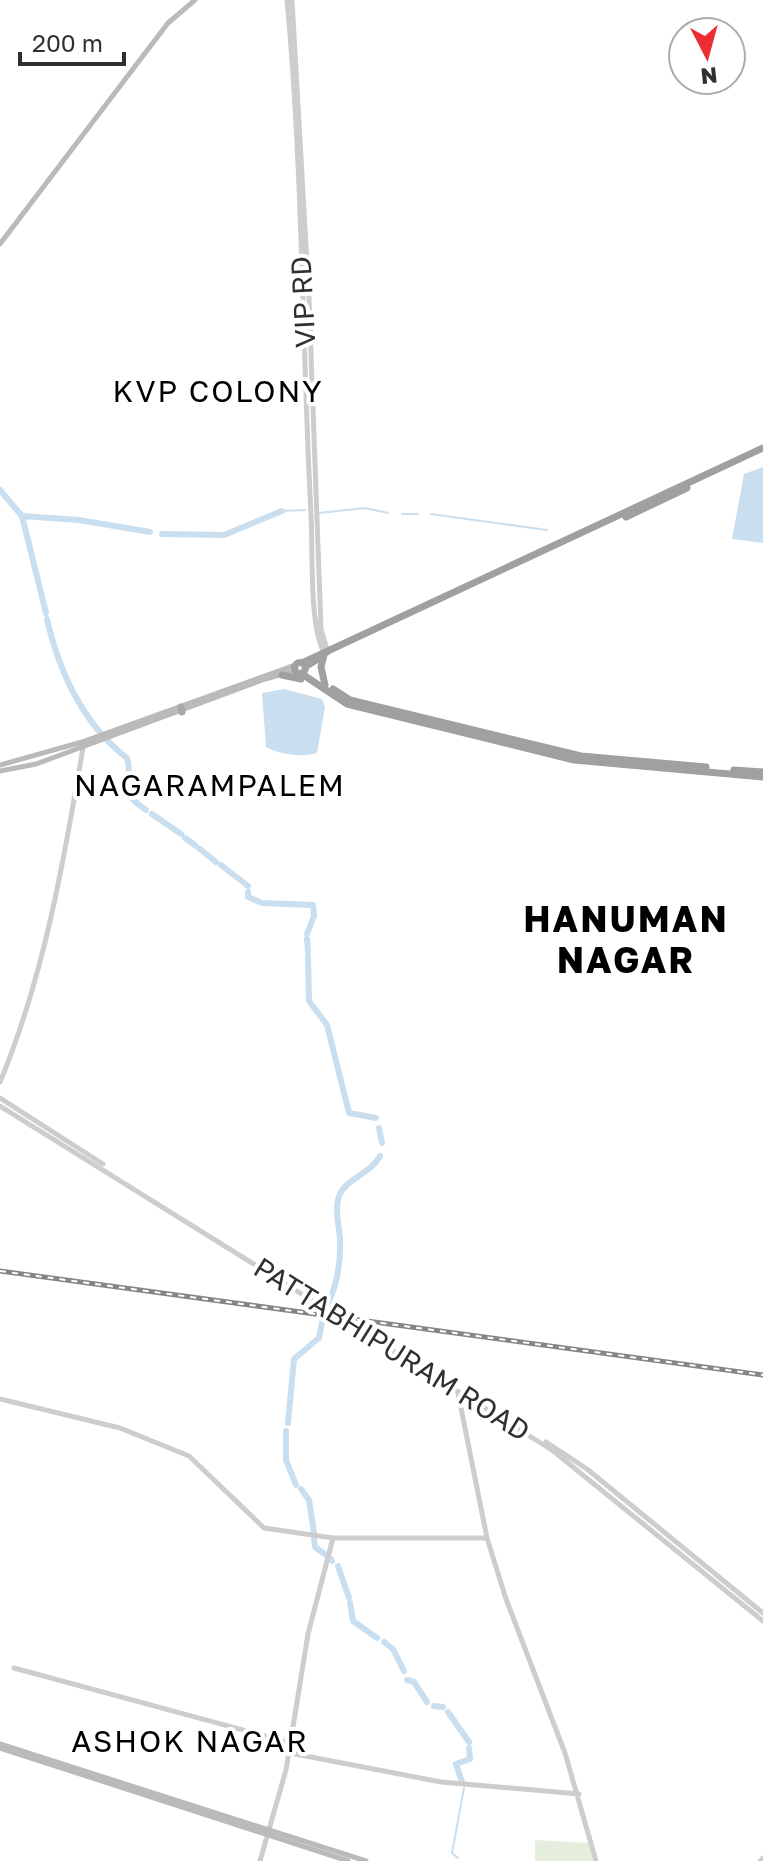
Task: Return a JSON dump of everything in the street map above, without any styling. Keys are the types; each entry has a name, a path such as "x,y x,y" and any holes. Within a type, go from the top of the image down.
{"highway":[{"path":"301,668 325,652 763,451"},
{"path":"325,652 321,667 325,685"},
{"path":"301,668 315,683 347,704 574,760 763,774"},
{"path":"301,668 350,700 581,756 763,774"},
{"path":"282,675 315,683"}],"main road":[{"path":"0,244 168,23 195,0"},
{"path":"182,710 301,668"},
{"path":"0,765 95,741 301,668"},
{"path":"0,771 36,764 95,741"},
{"path":"0,1746 348,1861"},
{"path":"269,1834 366,1861"}],"street":[{"name":"VIP RD","path":"290,0 309,289 317,640 325,652"},
{"path":"0,1082 16,1043 46,936 83,748"},
{"name":"PATTABHIPURAM ROAD","path":"0,1100 587,1469 763,1613"},
{"path":"457,1389 487,1538 506,1599 527,1647 579,1794 596,1861"},
{"path":"0,1399 120,1428 189,1456 264,1528 333,1538 487,1538"},
{"name":"PATTABHIPURAM ROAD","path":"536,1437 763,1621"},
{"path":"260,1861 290,1753 308,1634 333,1538"},
{"path":"14,1668 291,1743"},
{"path":"290,1753 441,1782 579,1794"}],"green space":[{"path":"535,1840 590,1843 593,1861 535,1861"}],"water":[{"path":"763,467 763,543 732,539 744,474"},
{"path":"284,689 322,699 325,707 317,753 291,754 266,747 262,693"}],"waterway":[{"path":"0,490 22,516 46,613"},
{"path":"319,513 365,508 388,513"},
{"path":"282,511 305,510"},
{"path":"162,534 224,535 282,511"},
{"path":"402,514 418,514"},
{"path":"431,514 547,530"},
{"path":"22,516 79,520 150,532"},
{"path":"47,619 58,658 75,695 98,729 127,758 127,791 146,810"},
{"path":"152,814 181,834"},
{"path":"185,838 196,846"},
{"path":"200,849 216,862"},
{"path":"221,865 248,886"},
{"path":"248,892 248,897 262,903 313,905 314,916 307,934"},
{"path":"307,939 308,951"},
{"path":"308,956 309,1001 327,1025 349,1113 376,1118"},
{"path":"379,1128 382,1143"},
{"path":"324,1310 332,1294 339,1266 338,1200 345,1187 380,1156"},
{"path":"288,1423 294,1359 319,1338 323,1317"},
{"path":"286,1431 286,1460 296,1485"},
{"path":"301,1489 309,1500 314,1533"},
{"path":"314,1538 315,1547 326,1555"},
{"path":"338,1566 349,1598"},
{"path":"350,1603 353,1621 377,1638"},
{"path":"384,1642 393,1649 404,1671"},
{"path":"407,1680 414,1682 427,1702"},
{"path":"434,1706 443,1707"},
{"path":"448,1712 469,1742"},
{"path":"462,1782 456,1764 470,1759 469,1748"},
{"path":"458,1858 452,1853 464,1788"}],"railway":[{"path":"0,1271 763,1375"}],"district":[{"name":"KVP COLONY","path":"218,392"},
{"name":"NAGARAMPALEM","path":"210,786"},
{"name":"HANUMAN NAGAR","path":"626,940"},
{"name":"ASHOK NAGAR","path":"190,1742"}]}
